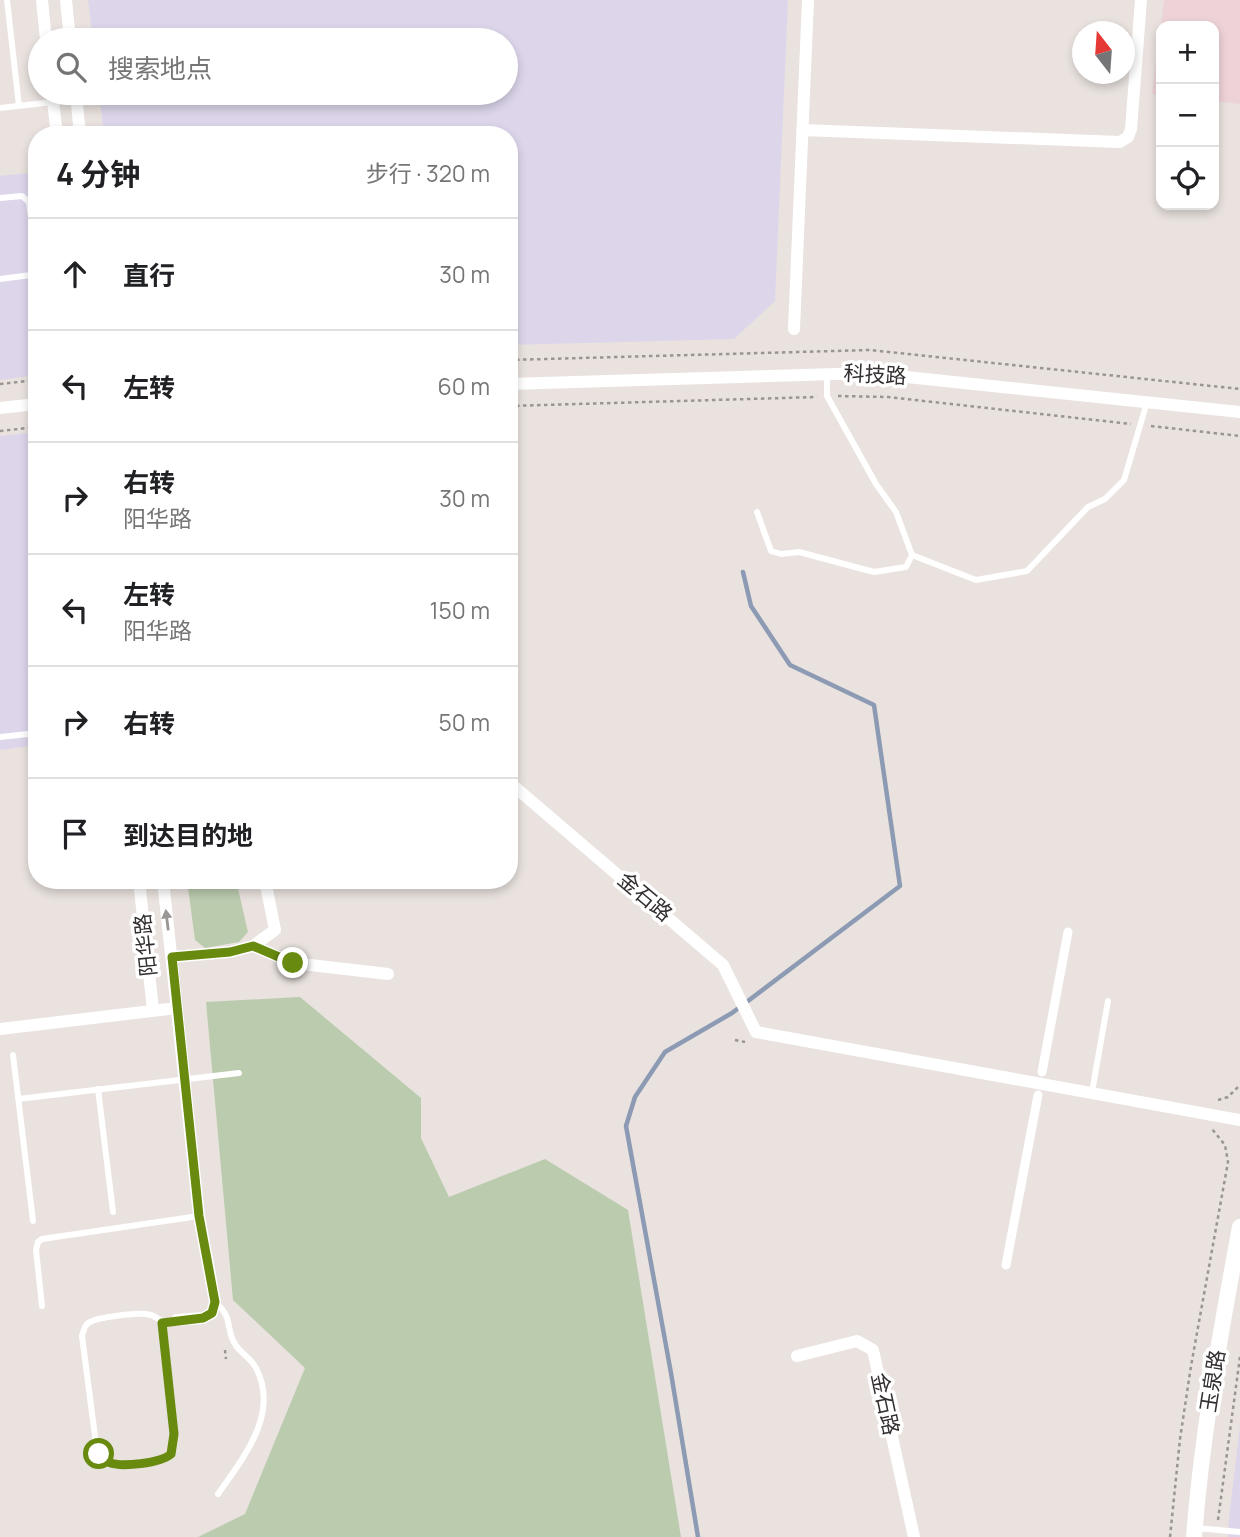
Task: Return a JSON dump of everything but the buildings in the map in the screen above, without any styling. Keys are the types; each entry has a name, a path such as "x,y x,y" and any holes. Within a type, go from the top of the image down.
{"street":[{"path":"42,0 45,28"},
{"path":"65,0 68,28"},
{"path":"794,330 808,0"},
{"path":"802,130 1120,142 1128,137 1131,129 1142,0"},
{"path":"57,105 57,126"},
{"path":"77,105 79,126"},
{"name":"科技路","path":"518,384 827,373 910,376 1240,412"},
{"path":"0,408 28,405"},
{"name":"金石路","path":"518,790 723,965 752,1037"},
{"name":"阳华路","path":"140,889 153,1010"},
{"name":"阳华路","path":"164,889 199,1216 215,1302"},
{"path":"172,957 230,952 253,946 275,930 267,889"},
{"path":"1042,1072 1068,932"},
{"path":"253,946 293,963 388,974"},
{"path":"0,1029 177,1008"},
{"path":"752,1037 1240,1119"},
{"path":"1006,1265 1038,1095"},
{"name":"玉泉路","path":"1194,1533 1214,1369 1239,1235"},
{"path":"177,1320 203,1318 212,1313 215,1302"},
{"name":"金石路","path":"797,1356 857,1340 873,1350 914,1537"}],"lane":[{"path":"6,0 19,106"},
{"path":"0,108 28,104"},
{"path":"0,198 22,196 28,201"},
{"path":"0,279 28,275"},
{"path":"827,373 827,396 876,484 896,512 912,555 976,580 1027,571 1088,507 1105,499 1124,480 1147,402"},
{"path":"757,512 771,551 781,554 799,552 874,572 906,566 912,555"},
{"path":"0,737 28,734"},
{"path":"1091,1093 1108,1001"},
{"path":"13,1055 33,1221"},
{"path":"18,1099 240,1073"},
{"path":"99,1089 113,1212"},
{"path":"42,1306 36,1250 42,1239 199,1216"},
{"path":"215,1302 226,1311 234,1343 255,1365 264,1393 264,1411 252,1444 218,1494"},
{"path":"162,1323 174,1434 171,1454 158,1461 116,1464 106,1461 99,1454 96,1444 82,1336 85,1326 90,1321 145,1314 162,1323 177,1320"},
{"path":"1194,1533 1240,1532"}],"path":[{"path":"0,384 28,381"},
{"path":"518,407 827,396 888,397 1240,436"},
{"path":"0,431 28,428"},
{"path":"735,1040 752,1037"},
{"path":"1170,1537 1191,1366 1228,1162 1223,1141 1218,1133 1206,1126"},
{"path":"1218,1527 1240,1357"}],"shaded area":[{"path":"88,0 788,0 775,301 734,339 518,345 518,126 103,126 100,105 518,105 518,28 92,28"},
{"path":"1164,0 1240,0 1240,104 1219,102 1219,21 1161,21"},
{"path":"1156,63 1156,94 1152,94"},
{"path":"28,173 28,376 0,380 0,176"},
{"path":"28,433 28,746 0,750 0,436"},
{"path":"1240,1426 1240,1537 1228,1537 1229,1518"}],"green space":[{"path":"188,889 238,889 248,932 239,942 205,948 195,940"},
{"path":"300,997 421,1098 421,1138 449,1197 545,1159 628,1210 681,1537 198,1537 245,1514 305,1368 233,1300 206,1002"}],"waterway":[{"path":"698,1537 626,1126 635,1097 665,1052 732,1013 900,886 874,705 790,665 751,606 743,572"}],"route":[{"path":"99,1454 106,1461 116,1464 164,1460 171,1454 174,1434 162,1323 203,1318 212,1313 215,1302 199,1216 172,957 230,952 253,946 293,963"}]}
